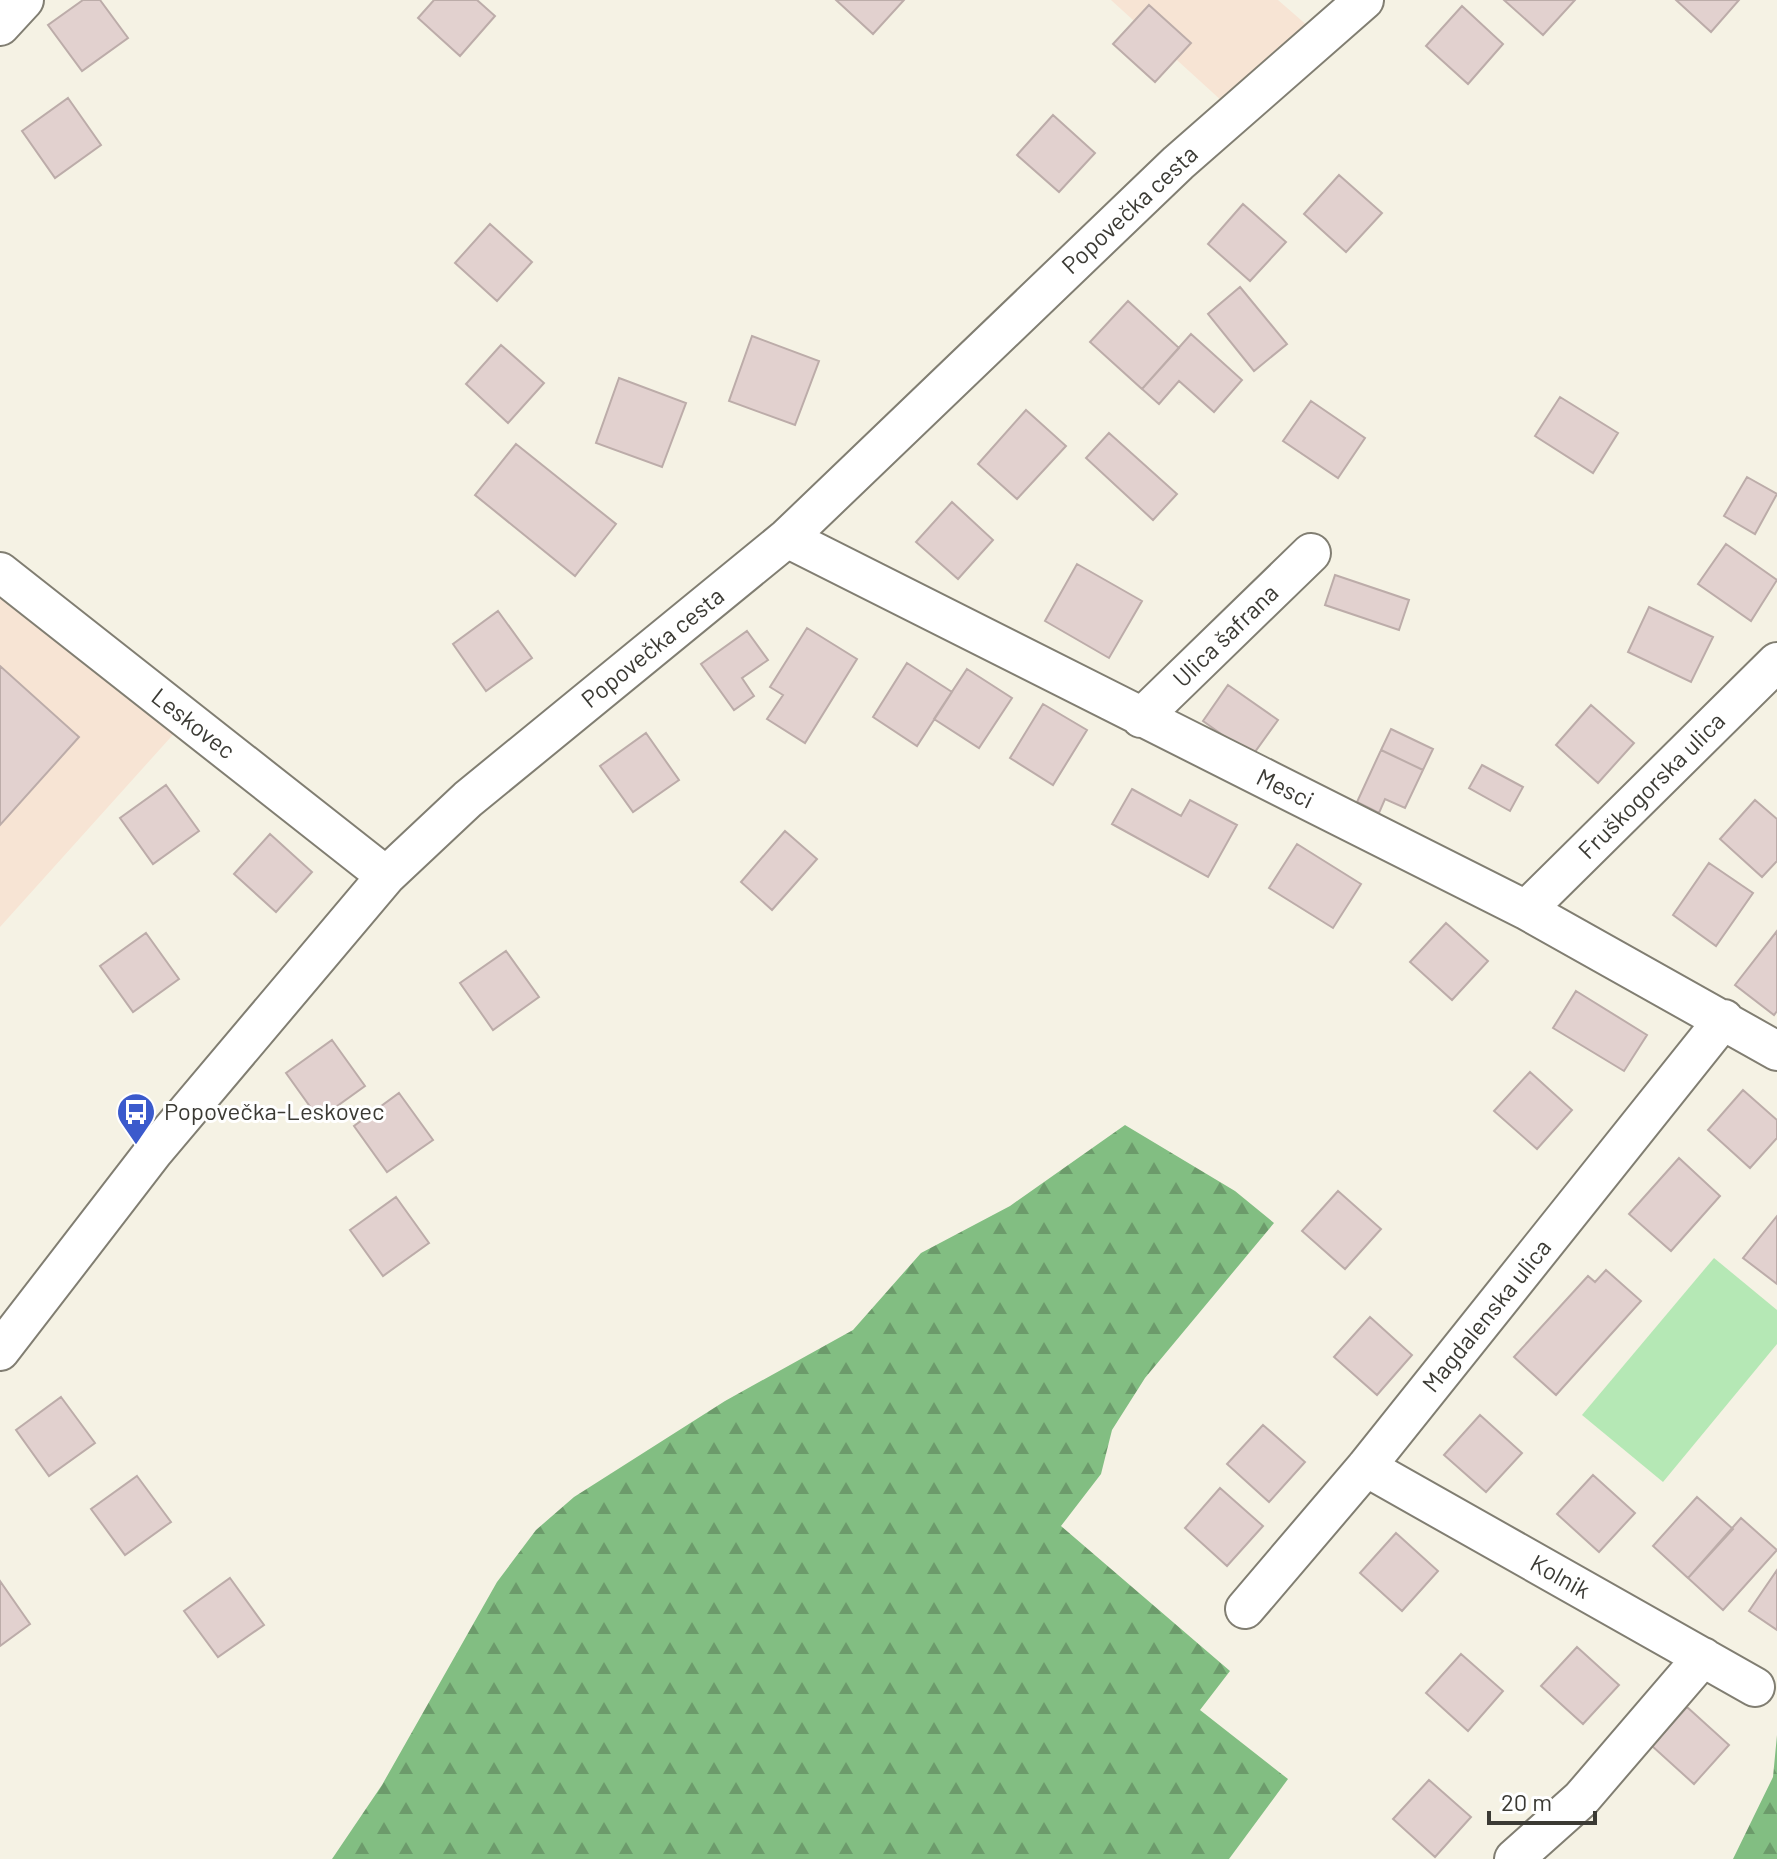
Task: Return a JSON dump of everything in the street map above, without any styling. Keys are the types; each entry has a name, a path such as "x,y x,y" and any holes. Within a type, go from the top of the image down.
{"street":[{"path":"0,26 24,0"},
{"name":"Popovečka cesta","path":"0,1351 154,1151 386,876 468,799 787,538 1178,163 1364,0"},
{"name":"Mesci","path":"787,538 1526,910 1777,1051"},
{"name":"Ulica šafrana","path":"1141,718 1311,553"},
{"name":"Leskovec","path":"0,572 386,876"},
{"name":"Fruškogorska ulica","path":"1526,910 1777,662"},
{"name":"Magdalenska ulica","path":"1245,1609 1366,1467 1724,1019"},
{"name":"Kolnik","path":"1366,1467 1755,1687"},
{"path":"1514,1859 1581,1799 1703,1657"}],"shaded area":[{"path":"1111,0 1278,0 1309,27 1223,102"},
{"path":"0,585 179,728 0,927"}],"green space":[{"path":"1125,1125 1235,1191 1274,1223 1145,1378 1112,1430 1101,1474 1061,1526 1230,1671 1200,1710 1288,1779 1229,1859 332,1859 382,1785 497,1582 536,1530 574,1497 725,1401 853,1330 921,1253 1010,1206"},
{"path":"1714,1258 1777,1310 1777,1344 1663,1482 1582,1415"},
{"path":"1777,1735 1777,1859 1733,1859 1773,1777"}],"building":[{"path":"83,0 100,0 128,38 82,71 48,25"},
{"path":"434,0 477,0 495,16 460,56 418,18"},
{"path":"836,0 904,0 873,34"},
{"path":"1504,0 1575,0 1543,35"},
{"path":"1676,0 1739,0 1711,32"},
{"path":"1149,5 1191,43 1155,82 1113,44"},
{"path":"1462,6 1503,44 1468,84 1426,46"},
{"path":"68,98 101,145 55,178 22,131"},
{"path":"1053,115 1095,153 1059,192 1017,155"},
{"path":"1339,175 1382,213 1346,252 1304,214"},
{"path":"1243,204 1286,242 1250,281 1208,244"},
{"path":"490,224 532,262 497,301 455,263"},
{"path":"1240,287 1287,344 1254,371 1208,314"},
{"path":"1128,301 1179,348 1142,389 1090,342"},
{"path":"1191,334 1242,380 1214,412 1179,381 1159,404 1142,389"},
{"path":"752,336 819,361 795,425 729,401"},
{"path":"501,345 544,383 508,423 466,384"},
{"path":"619,378 686,403 662,467 596,443"},
{"path":"1560,397 1618,433 1593,473 1535,436"},
{"path":"1311,401 1365,438 1338,478 1283,441"},
{"path":"1026,410 1066,446 1017,499 978,464"},
{"path":"1109,433 1177,494 1153,520 1086,458"},
{"path":"516,444 616,524 575,576 475,495"},
{"path":"1747,477 1777,494 1755,534 1724,516"},
{"path":"952,502 993,540 958,579 916,542"},
{"path":"1726,544 1777,580 1751,621 1698,584"},
{"path":"1077,564 1142,601 1109,658 1045,621"},
{"path":"1335,575 1409,600 1399,630 1325,605"},
{"path":"1649,607 1713,637 1691,682 1628,652"},
{"path":"498,611 532,658 486,691 453,644"},
{"path":"807,628 857,659 805,743 767,719 783,695 770,687"},
{"path":"747,631 768,660 742,678 754,696 734,710 701,664"},
{"path":"907,663 952,692 917,746 873,717"},
{"path":"0,666 79,737 0,825"},
{"path":"967,669 1012,698 979,748 934,719"},
{"path":"1228,685 1278,720 1252,756 1203,721"},
{"path":"1043,704 1087,730 1053,785 1010,758"},
{"path":"1591,705 1634,743 1598,783 1556,745"},
{"path":"1391,729 1433,749 1423,770 1381,750"},
{"path":"646,733 679,780 633,812 600,766"},
{"path":"1381,750 1423,770 1405,808 1385,799 1379,813 1357,802"},
{"path":"1482,765 1523,787 1510,811 1469,788"},
{"path":"166,785 199,831 153,864 120,818"},
{"path":"1132,789 1181,816 1190,800 1237,825 1208,877 1112,824"},
{"path":"1755,800 1777,819 1777,861 1762,877 1720,839"},
{"path":"785,831 817,859 772,910 741,882"},
{"path":"270,834 312,872 276,912 234,874"},
{"path":"1297,844 1361,884 1333,928 1269,888"},
{"path":"1709,863 1753,893 1716,946 1673,915"},
{"path":"1446,923 1488,961 1452,1000 1410,962"},
{"path":"1777,931 1777,1011 1774,1015 1735,985"},
{"path":"146,933 179,979 133,1012 100,966"},
{"path":"506,951 539,997 493,1030 460,983"},
{"path":"1576,991 1647,1035 1624,1071 1553,1028"},
{"path":"332,1040 365,1086 319,1119 286,1073"},
{"path":"1530,1072 1572,1110 1537,1149 1494,1111"},
{"path":"1743,1090 1777,1120 1777,1138 1750,1168 1708,1130"},
{"path":"399,1093 433,1140 387,1172 354,1126"},
{"path":"1679,1158 1720,1196 1671,1251 1629,1214"},
{"path":"1338,1191 1381,1229 1345,1269 1302,1231"},
{"path":"396,1197 429,1243 383,1276 350,1230"},
{"path":"1777,1216 1777,1284 1743,1258"},
{"path":"1606,1270 1641,1301 1556,1395 1514,1357 1588,1276 1595,1282"},
{"path":"1370,1317 1412,1355 1377,1395 1334,1357"},
{"path":"61,1397 95,1443 49,1476 16,1430"},
{"path":"1480,1415 1522,1453 1486,1492 1444,1455"},
{"path":"1263,1425 1305,1462 1269,1502 1227,1464"},
{"path":"1593,1475 1635,1513 1599,1552 1557,1514"},
{"path":"137,1476 171,1522 125,1555 91,1509"},
{"path":"1220,1488 1263,1526 1227,1566 1185,1528"},
{"path":"1697,1497 1733,1529 1688,1578 1653,1546"},
{"path":"1741,1518 1777,1550 1723,1610 1688,1578"},
{"path":"1396,1533 1438,1571 1402,1611 1360,1573"},
{"path":"1777,1570 1777,1630 1749,1611"},
{"path":"230,1578 264,1625 218,1657 184,1611"},
{"path":"0,1581 30,1624 0,1646"},
{"path":"1577,1647 1619,1685 1583,1724 1541,1686"},
{"path":"1461,1654 1503,1691 1468,1731 1426,1693"},
{"path":"1687,1707 1729,1745 1694,1784 1652,1746"},
{"path":"1429,1780 1471,1817 1435,1857 1393,1819"}],"place":[{"name":"Popovečka-Leskovec","path":"136,1146"}]}
